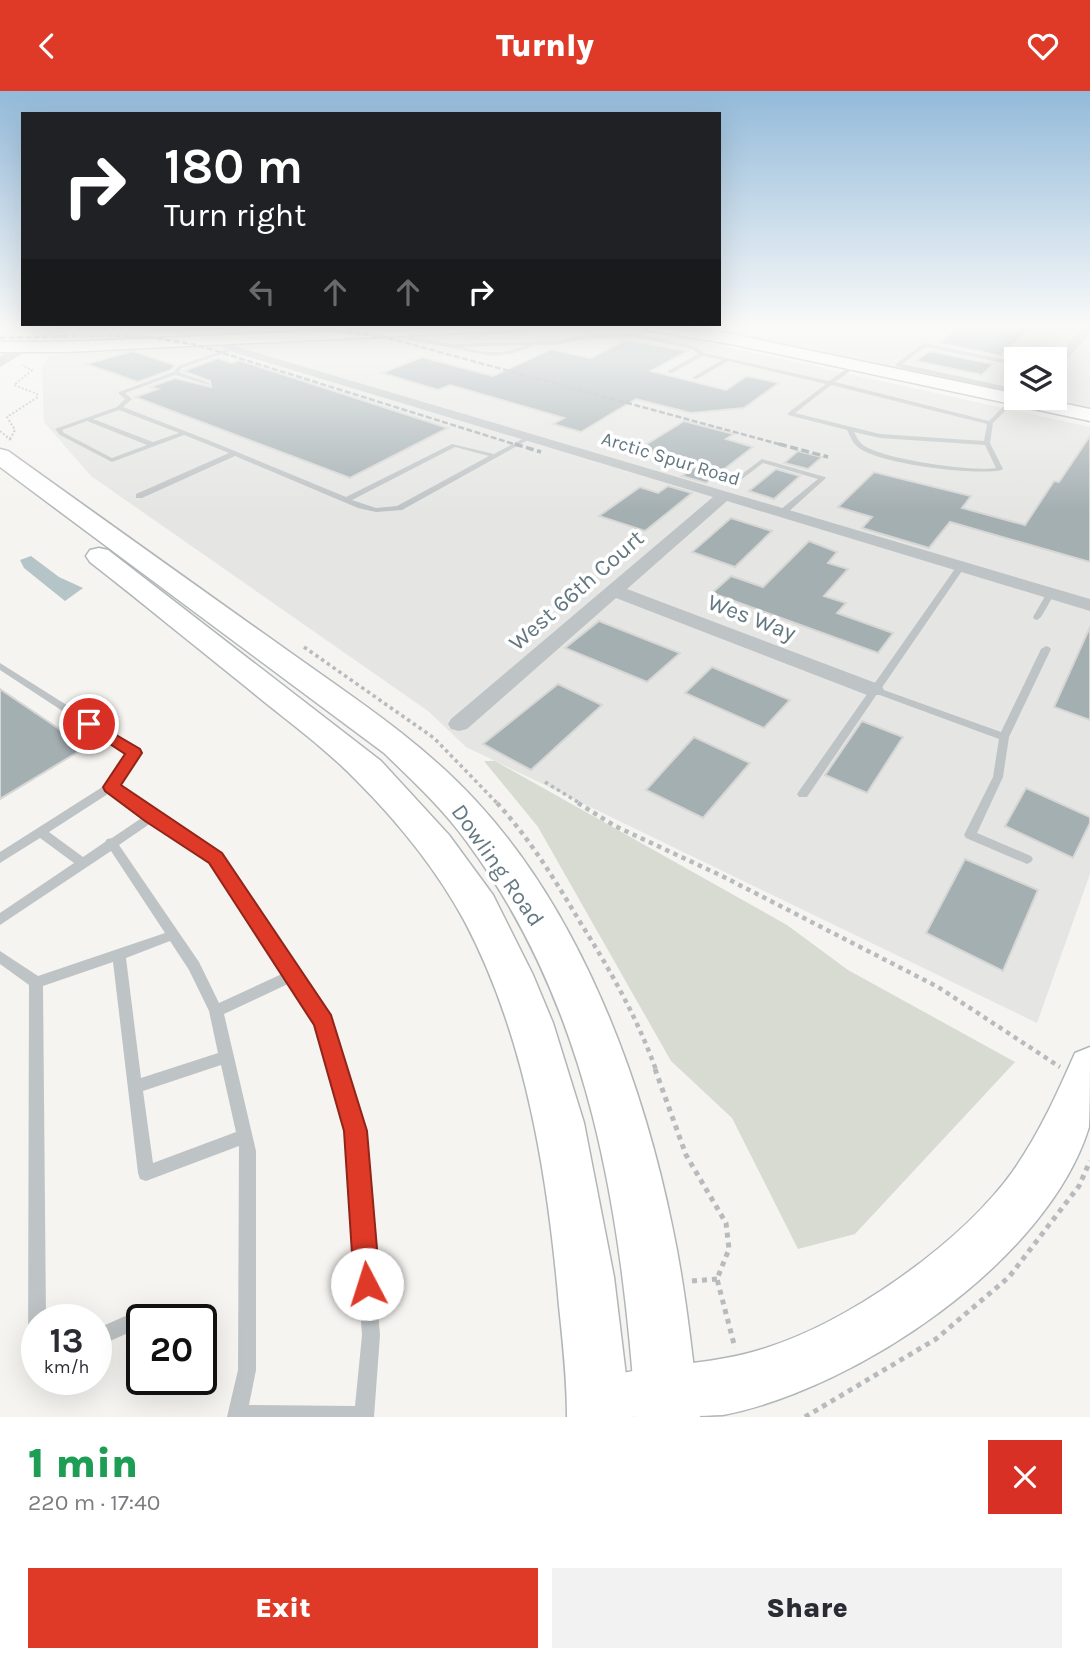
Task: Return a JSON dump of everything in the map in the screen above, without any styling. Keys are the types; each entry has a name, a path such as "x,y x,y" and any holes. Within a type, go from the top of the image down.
{"main road":[{"path":"981,388 1004,393"},
{"path":"1067,409 1090,415"},
{"name":"Dowling Road","path":"5,447 396,745 440,785 488,842 540,922 594,1039 641,1204 654,1285 667,1406"},
{"name":"Dowling Road","path":"0,478 325,733 368,770 410,815 470,896 490,929 521,1001 560,1136 576,1212 588,1291 599,1411"},
{"path":"599,1411 667,1406 743,1383 827,1351 911,1303 972,1256 1007,1219 1054,1154 1088,1075"}],"street":[{"name":"Arctic Spur Road","path":"370,388 532,436 728,489 783,512 1090,605"},
{"name":"West 66th Court","path":"459,724 728,489"},
{"name":"Wes Way","path":"612,590 874,690"}],"lane":[{"path":"135,388 121,393 129,399 119,408 58,429 107,460 117,460 184,433"},
{"path":"824,388 790,414 850,431 880,436 987,443"},
{"path":"850,388 990,423"},
{"path":"119,408 376,510 399,509 532,436"},
{"path":"850,431 860,447 881,454 990,473 1000,470 987,443 990,423 1006,410"},
{"path":"87,419 154,445"},
{"path":"346,500 454,445 495,456"},
{"path":"139,496 235,453"},
{"path":"728,489 762,461 823,478 783,512"},
{"path":"803,794 962,565"},
{"path":"1037,617 1051,593"},
{"path":"1027,859 970,835 998,777 1004,737 1046,649"},
{"path":"0,666 134,753 111,787 0,858"},
{"path":"874,690 1004,737"},
{"path":"111,787 151,817 215,858 323,1021 355,1131 371,1335 364,1416 238,1415 247,1370 248,1151 216,1011 194,966 111,842"},
{"path":"0,920 151,817"},
{"path":"40,832 82,863"},
{"path":"36,982 173,935"},
{"path":"119,955 146,1173 244,1136"},
{"path":"0,957 36,982"},
{"path":"216,1011 292,976"},
{"path":"36,982 37,1304"},
{"path":"135,1087 226,1056"}],"path":[{"path":"5,447 15,430 8,417 38,397 37,394 18,388"},
{"path":"545,782 615,826 744,887 938,987 1088,1075"}],"shaded area":[{"path":"43,388 912,388 1090,427 1090,874 1037,1023 466,747 428,711 91,476 44,422"},
{"path":"979,388 1004,388 1004,393"},
{"path":"1067,388 1090,388 1090,412 1067,407"},
{"path":"31,556 59,577 83,588 65,601 24,568 20,560"},
{"path":"484,761 495,761 787,925 848,970 1015,1062 855,1234 798,1249 732,1118 671,1061 538,827"}],"building":[{"path":"154,388 325,388 448,428 350,478 135,397 158,389"},
{"path":"460,388 726,390 772,388 744,408 691,413 636,399 581,432 553,424 564,418"},
{"path":"684,421 734,434 726,439 753,447 706,483 682,476 697,465 639,449"},
{"path":"1090,436 1090,562 950,522 929,548 862,528 872,517 838,507 874,472 971,496 962,508 1025,525 1054,481 1059,482"},
{"path":"798,451 822,457 808,469 784,463"},
{"path":"776,469 800,476 774,499 749,491"},
{"path":"668,486 692,493 645,531 599,516 640,487 658,493"},
{"path":"731,518 772,531 735,567 692,552"},
{"path":"809,541 837,552 828,563 848,569 824,596 846,603 837,613 893,633 878,653 712,593 731,576 763,587"},
{"path":"599,621 680,653 647,682 565,648"},
{"path":"1090,627 1090,720 1054,707"},
{"path":"712,667 790,700 764,728 685,693"},
{"path":"558,684 602,705 531,770 483,744"},
{"path":"0,689 86,747 0,799"},
{"path":"862,721 903,737 867,793 825,775"},
{"path":"694,737 750,763 703,818 646,790"},
{"path":"1026,788 1090,817 1090,823 1073,858 1005,826"},
{"path":"965,859 1038,890 1003,971 926,933"}],"railway":[{"path":"334,388 520,446"},
{"path":"572,388 786,446"},
{"path":"515,444 541,452"},
{"path":"779,444 828,457"}],"route":[{"path":"89,724 134,753 111,787 151,817 215,858 323,1021 355,1131 367,1284"}]}
